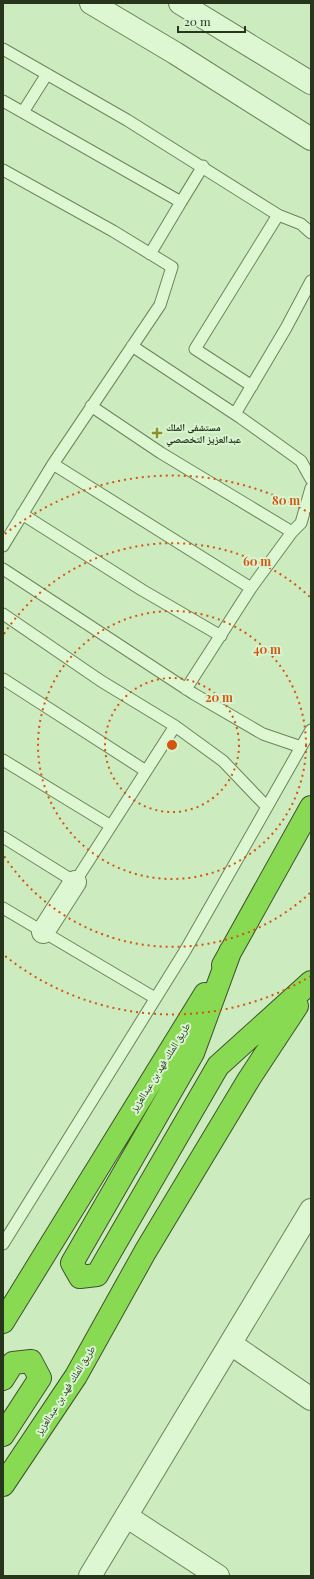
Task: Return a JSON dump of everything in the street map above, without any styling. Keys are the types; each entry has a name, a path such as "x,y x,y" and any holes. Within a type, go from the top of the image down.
{"highway":[{"name":"طريق الملك فهد بن عبدالعزيز","path":"3,1322 230,952 311,807"},
{"path":"230,952 193,1053 72,1263 80,1277 97,1275 218,1066 311,984"},
{"name":"طريق الملك فهد بن عبدالعزيز","path":"5,1478 76,1376 145,1252 249,1079 311,984"},
{"path":"3,1379 13,1363 30,1361 40,1378 3,1435"}],"street":[{"path":"91,3 176,53 311,139"},
{"path":"180,3 311,83"},
{"path":"43,932 75,882"},
{"path":"90,1576 311,1210"},
{"path":"230,1344 311,1399"},
{"path":"126,1516 218,1576"}],"lane":[{"path":"3,49 127,120 203,166 278,215 301,224 311,233"},
{"path":"23,112 47,74"},
{"path":"3,101 181,202"},
{"path":"150,254 203,166"},
{"path":"3,170 113,231 172,267 160,305 53,464 3,546"},
{"path":"252,386 195,349 278,215"},
{"path":"235,414 311,281"},
{"path":"132,346 235,414 301,461 311,480"},
{"path":"91,406 161,453 292,532"},
{"path":"53,464 251,588"},
{"path":"186,689 251,588 292,532 302,523 311,488"},
{"path":"22,514 142,590 221,636"},
{"path":"3,569 186,689 263,734 301,747"},
{"path":"3,614 102,681 174,726 223,761 268,807"},
{"path":"3,679 146,771"},
{"path":"3,838 75,882 174,726"},
{"path":"3,1244 6,1232 185,951 311,730"},
{"path":"3,760 111,826"},
{"path":"3,908 155,998"}],"place":[{"name":"مستشفى الملك عبدالعزيز التخصصي","path":"157,433"}]}
